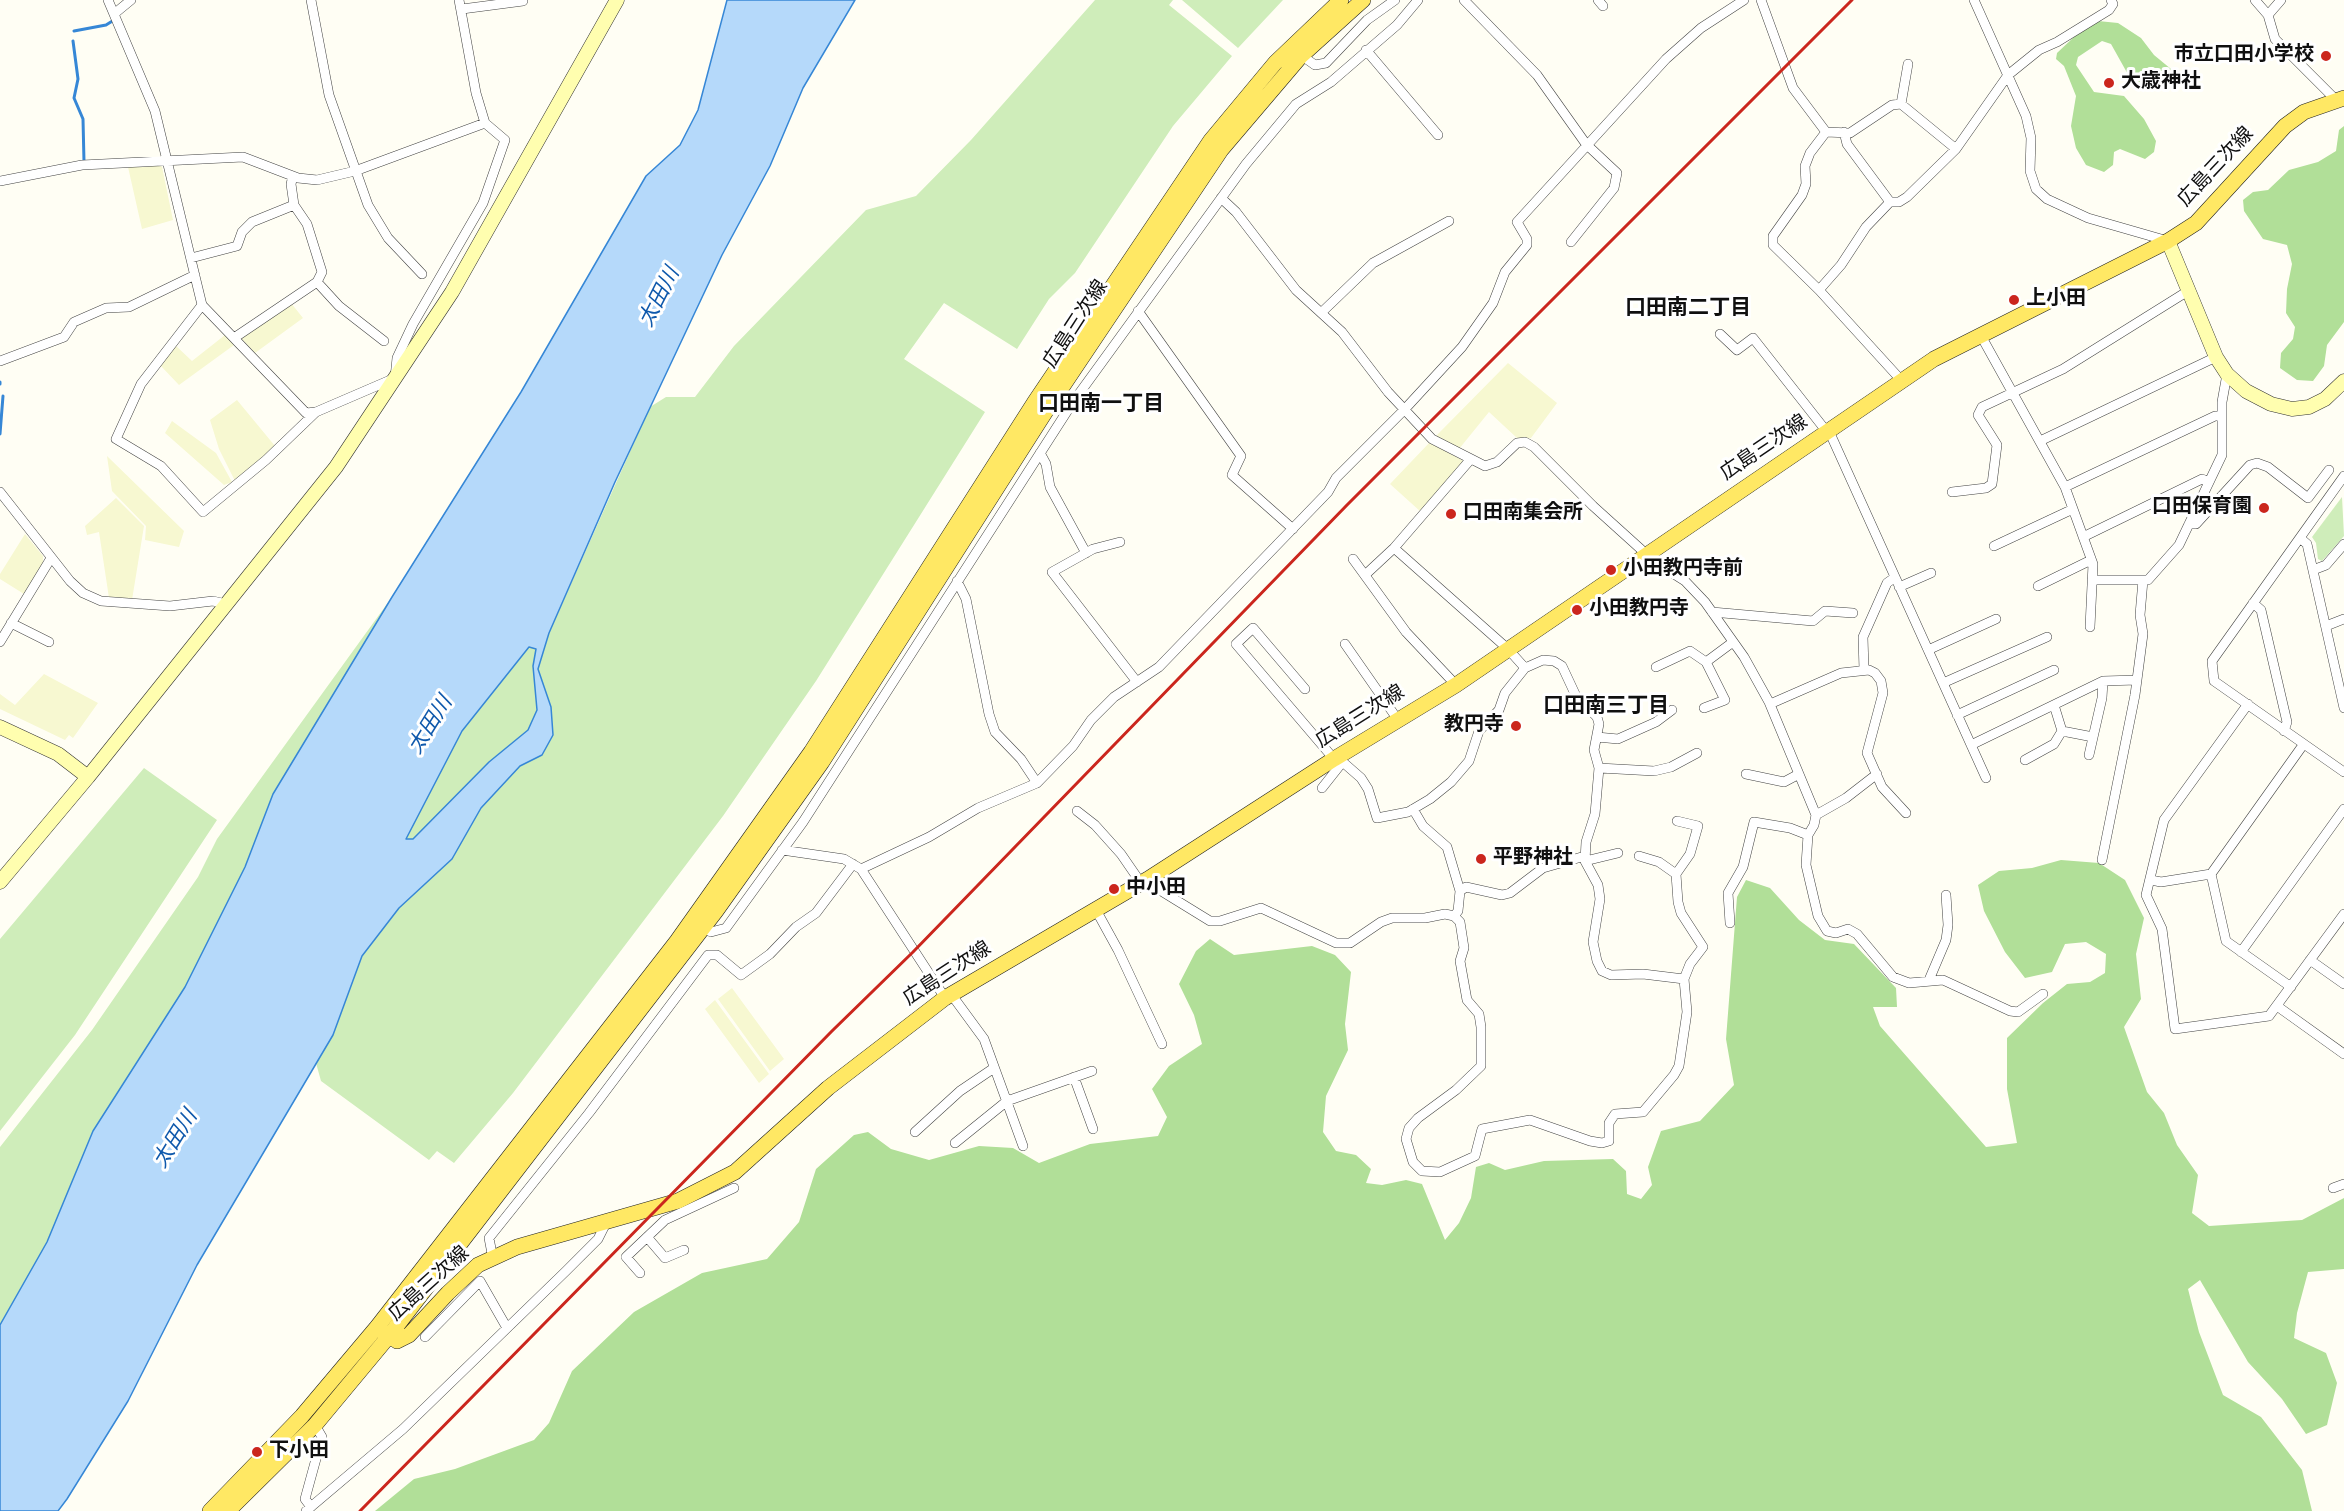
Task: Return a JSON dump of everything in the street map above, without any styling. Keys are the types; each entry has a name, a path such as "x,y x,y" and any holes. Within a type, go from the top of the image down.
{"main road":[{"name":"広島三次線","path":"228,1511 315,1425 383,1332 822,762 1156,244 1221,150 1296,52 1341,0"},
{"name":"広島三次線","path":"1296,52 1363,0"},
{"name":"広島三次線","path":"383,1332 397,1341 409,1335 478,1265 517,1247 607,1221 695,1200 735,1172 828,1088 948,996 1145,881 1456,685 1828,432 1900,380 1980,334 2168,241 2196,223 2285,126 2304,112 2340,99"},
{"name":"広島三次線","path":"210,1511 383,1332"}],"street":[{"path":"108,0 155,111 202,305 306,413 316,412 395,378"},
{"path":"114,14 131,0"},
{"path":"312,0 329,96 368,205 388,238 422,274"},
{"path":"0,882 88,777 336,467 452,292 616,0"},
{"path":"1296,52 1315,65 1326,63 1367,20 1395,0"},
{"path":"697,924 711,932 726,928 803,822 1040,453 1138,311 1221,198 1296,104 1331,82 1397,25 1418,0"},
{"path":"1464,0 1537,75 1586,144 1617,173 1614,188 1571,242"},
{"path":"493,1259 489,1238 589,1113 708,955 717,955 741,975 770,954 796,927 816,913 857,866 929,837 978,808 1037,783 1073,746 1091,720 1114,697 1158,667 1293,529 1328,492 1336,478 1404,411 1462,347 1493,303 1505,272 1527,245 1527,239 1517,222 1654,71 1701,28 1744,0"},
{"path":"1761,0 1793,88 1826,132"},
{"path":"1974,0 2026,116 2031,138 2030,171 2036,189 2047,199 2088,218 2168,241 2216,357 2227,374 2246,391 2271,404 2292,409 2309,407 2325,399 2344,381"},
{"path":"1819,290 1841,265 1866,227 1890,202 1899,202 1907,197 1956,149 2008,75 2039,50 2058,42 2109,9 2113,4 2111,0"},
{"path":"2255,0 2268,15 2275,39 2340,99"},
{"path":"2268,15 2281,0"},
{"path":"395,378 397,358 413,324 483,203 505,140 485,123 476,93 461,4 523,1"},
{"path":"1366,50 1438,135"},
{"path":"1901,104 1908,64"},
{"path":"1826,132 1851,133 1892,105 1901,104 1956,149"},
{"path":"0,181 82,165 243,157 293,176 317,180 355,171 485,123"},
{"path":"1826,132 1810,153 1805,166 1806,184 1802,195 1773,237 1773,245 1819,290 1900,380"},
{"path":"1844,132 1847,144 1890,202"},
{"path":"234,338 317,282 322,272 307,224 294,206 291,184 293,176"},
{"path":"1221,198 1236,212 1296,290 1342,332 1404,411 1432,439 1485,466 1497,462 1517,443 1525,442 1534,447 1593,506 1647,555 1685,581 1712,612 1770,704 1816,815 1814,825 1808,835 1806,865 1818,916 1827,931 1836,933 1848,929 1857,934 1893,977 1909,983 1943,980 2010,1011 2018,1012 2043,994"},
{"path":"191,258 237,246 242,232 252,222 294,206"},
{"path":"1321,313 1373,263 1449,221"},
{"path":"0,361 64,337 74,322 85,317 106,308 129,307 195,275"},
{"path":"317,282 339,306 384,341"},
{"path":"1952,492 1986,488 1992,484 1997,446 1978,415 1982,407 2063,369 2188,291"},
{"path":"202,305 141,384 116,439 160,466 203,512 266,460 316,412"},
{"path":"1138,311 1241,456 1232,475 1293,529"},
{"path":"1720,334 1737,350 1754,338 1828,432 1986,778"},
{"path":"1980,334 2065,487 2091,560 2090,627"},
{"path":"2040,441 2216,357"},
{"path":"2092,580 2148,580 2179,545 2222,455 2222,416 2227,374"},
{"path":"2065,487 2215,417 2222,416"},
{"path":"1040,453 1046,464 1050,487 1086,553"},
{"path":"1365,575 1394,548 1470,460"},
{"path":"2189,524 2196,524 2250,465 2257,463 2268,467 2308,498 2329,470"},
{"path":"2083,537 2202,479 2209,482"},
{"path":"2342,482 2211,661 2214,681 2344,772"},
{"path":"0,492 51,558 83,593 101,601 170,606 213,601 226,604"},
{"path":"1994,546 2073,509"},
{"path":"2300,538 2307,544 2341,681 2344,708"},
{"path":"1120,542 1086,553 1052,572 1137,682"},
{"path":"2313,570 2326,565 2344,544"},
{"path":"1394,548 1508,649 1525,668"},
{"path":"0,642 51,558"},
{"path":"1353,559 1406,632 1456,685"},
{"path":"2038,586 2091,560"},
{"path":"1899,587 1931,573"},
{"path":"1864,670 1863,637 1887,583 1894,578"},
{"path":"2102,860 2137,680 2143,633 2140,615 2143,580"},
{"path":"957,581 966,599 989,714 995,732 1022,759 1037,783"},
{"path":"2253,603 2261,610 2287,722 2284,731"},
{"path":"1712,612 1813,621 1825,611 1852,612"},
{"path":"1928,650 1996,619"},
{"path":"2326,626 2344,619"},
{"path":"11,623 49,642"},
{"path":"1305,689 1253,628 1236,644 1337,760 1350,766 1361,778 1368,789 1377,818 1413,809 1431,799 1452,782 1469,761 1479,731 1499,710 1504,693 1525,668 1544,660 1554,661 1562,666 1576,696 1597,717 1599,724 1594,750 1599,768 1595,814 1585,858 1598,885 1600,899 1593,942 1597,961 1602,970 1611,975 1643,974 1684,980"},
{"path":"1943,683 2047,638"},
{"path":"1706,662 1733,642"},
{"path":"1345,644 1398,720"},
{"path":"1656,667 1690,651 1706,662 1725,700 1704,708"},
{"path":"1770,704 1841,673 1864,670 1875,673 1881,681 1883,693 1867,753 1882,787 1906,813"},
{"path":"1957,715 2054,670"},
{"path":"1971,745 2103,681 2137,680"},
{"path":"2089,755 2102,698 2103,681"},
{"path":"2248,704 2164,820 2146,895 2162,929 2175,1029 2269,1016 2344,914"},
{"path":"2025,760 2054,744 2062,731 2055,705"},
{"path":"1597,737 1618,739 1656,722 1672,710"},
{"path":"0,727 58,754 88,777"},
{"path":"2062,731 2093,738"},
{"path":"2151,880 2161,882 2211,874 2303,745"},
{"path":"1599,768 1654,771 1671,767 1697,753"},
{"path":"1322,788 1337,760"},
{"path":"1746,774 1784,782 1799,774"},
{"path":"1816,815 1846,798 1877,774"},
{"path":"1413,809 1424,826 1447,847 1460,891 1458,911 1454,916"},
{"path":"2241,952 2344,809"},
{"path":"1077,811 1095,825 1145,881 1210,921 1220,921 1262,908 1336,942 1350,943 1381,921 1392,918 1425,918 1445,914 1454,916 1463,930 1464,948 1460,961 1467,1000 1479,1014 1481,1066 1456,1090 1418,1118 1409,1128 1408,1147 1413,1162 1422,1171 1440,1172 1475,1156 1482,1129 1530,1120 1590,1141 1602,1143 1609,1141 1609,1123 1616,1114 1643,1112 1679,1066 1687,1012 1684,980 1689,964 1703,947 1682,913 1678,902 1676,874 1690,854 1698,826 1677,821"},
{"path":"1730,923 1728,893 1743,867 1754,822 1790,828 1808,835"},
{"path":"782,850 844,859 857,866 948,996 984,1039 1023,1146"},
{"path":"1460,891 1472,887 1502,895 1510,893 1544,868 1618,853"},
{"path":"1639,856 1659,862 1676,874"},
{"path":"2211,874 2226,941 2291,987"},
{"path":"1929,980 1946,940 1948,925 1946,895"},
{"path":"1096,910 1118,950 1162,1044"},
{"path":"2310,960 2344,984"},
{"path":"2277,1006 2344,1054"},
{"path":"915,1132 960,1091 994,1068"},
{"path":"955,1143 1006,1101 1092,1071"},
{"path":"1074,1077 1093,1129"},
{"path":"2333,1188 2344,1184"},
{"path":"640,1273 626,1257 665,1220 695,1200 734,1188"},
{"path":"315,1425 322,1437 305,1499 309,1509 403,1429 598,1239 607,1221"},
{"path":"647,1237 665,1258 684,1250"},
{"path":"425,1337 480,1281 507,1328"}],"green space":[{"path":"1095,0 1173,0 1169,5 1232,56 1173,126 1075,273 1049,299 1017,349 944,303 904,359 985,412 816,681 723,816 513,1093 454,1163 437,1151 429,1160 321,1081 316,1063 333,1035 362,956 399,908 452,859 481,808 520,766 542,755 553,735 551,707 538,669 549,633 650,407 666,397 695,397 734,346 866,210 916,196 971,140"},
{"path":"1182,0 1283,0 1238,48"},
{"path":"2098,21 2118,23 2141,38 2154,55 2171,69 2167,74 2159,73 2140,82 2130,78 2111,44 2102,41 2078,57 2076,65 2094,92 2124,96 2144,119 2156,141 2154,152 2145,159 2120,149 2114,152 2113,165 2104,172 2086,165 2076,148 2071,126 2076,96 2064,66 2056,59 2057,53 2074,37"},
{"path":"2344,126 2344,322 2327,345 2324,366 2313,381 2297,380 2280,368 2281,353 2293,339 2295,327 2286,313 2287,289 2292,264 2287,245 2263,239 2244,211 2243,200 2253,192 2268,190 2289,170 2318,162 2336,151 2339,130"},
{"path":"157,164 162,167 173,220 142,229 128,167"},
{"path":"291,303 303,318 255,353 241,338"},
{"path":"225,335 234,345 179,385 159,364 174,344 192,361"},
{"path":"1508,363 1557,403 1531,438 1517,438 1489,412 1459,449 1436,436"},
{"path":"237,400 275,446 235,481 219,449 210,420"},
{"path":"172,421 216,453 232,482 224,485 165,433"},
{"path":"1430,442 1465,462 1421,512 1390,484"},
{"path":"107,456 184,531 179,547 145,540 146,526 112,491"},
{"path":"2342,497 2344,536 2322,561 2318,559 2316,543 2312,537"},
{"path":"116,498 144,526 132,600 109,598 99,532 87,535 85,526"},
{"path":"25,534 43,556 43,563 24,594 0,579 0,574"},
{"path":"392,597 273,794 245,867 185,987 93,1131 47,1242 0,1325 0,1147 92,1030 198,877 217,839"},
{"path":"528,647 536,648 533,666 537,710 528,730 489,762 413,839 406,839 462,731"},
{"path":"44,674 98,703 73,738 69,735 65,740 0,709 0,694 15,705"},
{"path":"144,768 217,820 75,1035 0,1131 0,939"},
{"path":"2061,860 2099,863 2125,880 2144,918 2136,954 2141,999 2124,1027 2147,1092 2164,1113 2177,1145 2198,1175 2192,1213 2209,1226 2302,1220 2344,1198 2344,1269 2308,1272 2297,1313 2294,1338 2326,1353 2337,1383 2327,1425 2306,1434 2282,1399 2248,1362 2200,1280 2188,1289 2199,1332 2223,1395 2261,1417 2302,1470 2312,1511 375,1511 414,1479 455,1469 534,1440 549,1423 572,1371 634,1312 702,1273 767,1259 799,1222 816,1169 854,1135 868,1132 891,1149 929,1160 979,1146 1013,1148 1039,1163 1090,1144 1158,1136 1167,1117 1152,1089 1169,1066 1202,1044 1194,1015 1179,984 1196,951 1210,939 1234,955 1312,946 1335,955 1351,972 1345,1024 1348,1050 1326,1096 1323,1132 1336,1151 1356,1155 1371,1169 1366,1183 1382,1185 1406,1180 1422,1184 1445,1240 1459,1223 1471,1198 1476,1167 1489,1163 1505,1170 1544,1161 1613,1159 1626,1171 1627,1194 1641,1199 1652,1185 1648,1167 1661,1131 1700,1121 1734,1085 1726,1039 1737,897 1746,880 1770,888 1799,920 1825,940 1854,944 1896,988 1897,1007 1873,1007 1880,1026 1986,1147 2017,1143 2007,1089 2007,1038 2043,1003 2067,984 2090,982 2105,973 2106,954 2086,942 2065,944 2052,972 2025,978 2005,952 1984,911 1978,885 1999,871 2032,868"},
{"path":"732,988 784,1059 770,1071 718,999"},
{"path":"715,1000 769,1074 759,1083 705,1009"}],"water":[{"name":"太田川","path":"727,0 855,0 803,88 770,166 722,255 615,482 549,633 538,669 551,707 553,735 542,755 520,766 481,808 452,859 399,908 362,956 333,1035 197,1265 128,1401 67,1499 58,1511 0,1511 0,1325 47,1242 93,1131 185,987 245,867 273,794 392,597 521,392 646,176 680,145 698,110","holes":["529,647 536,649 533,666 537,710 528,730 489,762 413,839 406,839 462,731"]}],"waterway":[{"path":"74,31 106,25 114,20"},
{"path":"73,41 78,79 74,98 83,119 84,162"},
{"path":"0,434 3,396"}],"railway":[{"path":"360,1511 832,1031 913,952 1347,505 1852,0"}],"place":[{"name":"市立口田小学校","path":"2326,56"},
{"name":"大歳神社","path":"2109,83"},
{"name":"上小田","path":"2014,300"},
{"name":"口田保育園","path":"2264,508"},
{"name":"口田南集会所","path":"1451,514"},
{"name":"小田教円寺前","path":"1611,570"},
{"name":"小田教円寺","path":"1577,610"},
{"name":"教円寺","path":"1516,726"},
{"name":"平野神社","path":"1481,859"},
{"name":"中小田","path":"1114,889"},
{"name":"下小田","path":"257,1452"}],"district":[{"name":"口田南二丁目","path":"1688,310"},
{"name":"口田南一丁目","path":"1101,406"},
{"name":"口田南三丁目","path":"1606,708"}]}
